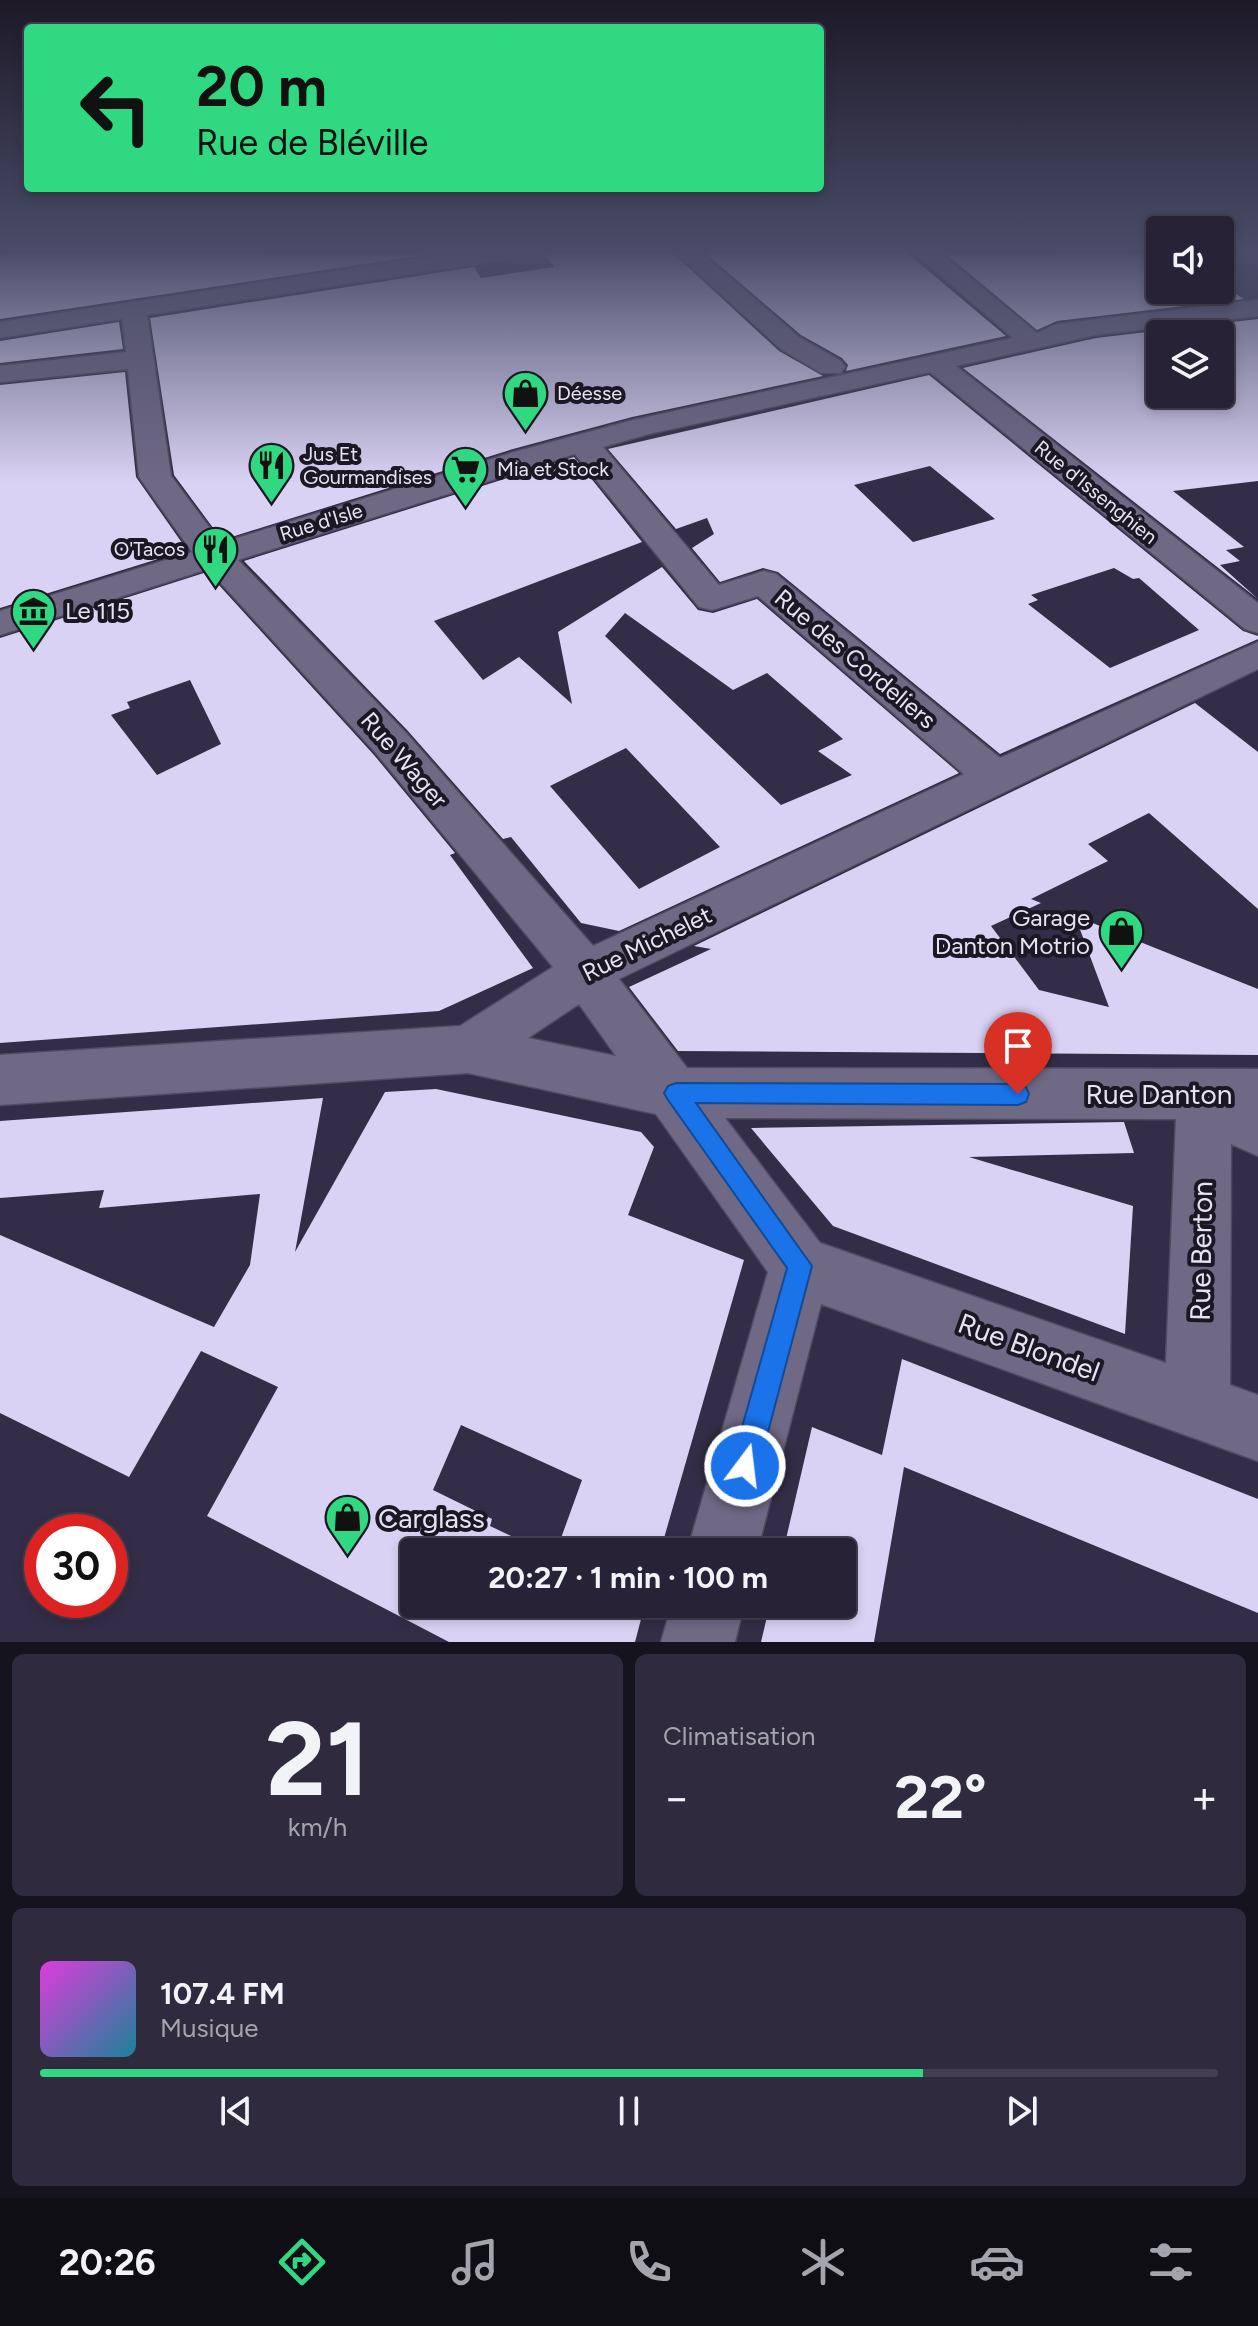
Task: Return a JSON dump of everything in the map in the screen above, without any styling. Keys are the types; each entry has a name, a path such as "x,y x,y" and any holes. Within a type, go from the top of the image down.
{"street":[{"name":"Rue Wager","path":"137,330 155,477 214,555 391,743 585,973 800,1266"},
{"path":"775,330 790,343 831,367"},
{"path":"1019,330 1025,335"},
{"name":"Rue d'Isle","path":"0,623 643,426 1087,330"},
{"name":"Rue d'Isle","path":"643,426 663,415 793,375 910,349 1090,330"},
{"path":"0,374 141,359"},
{"name":"Rue d'Issenghien","path":"935,363 1258,621"},
{"name":"Rue des Cordeliers","path":"582,444 712,599 764,582 996,778"},
{"name":"Rue Michelet","path":"0,1080 468,1049 585,973 1258,654"},
{"name":"Rue Danton","path":"468,1049 676,1093 1231,1094"},
{"path":"1231,1094 1258,1130"},
{"name":"Rue Berton","path":"1197,1407 1231,1094"},
{"path":"726,1538 800,1266"},
{"name":"Rue Blondel","path":"800,1266 1258,1428"},
{"path":"698,1642 704,1618"}],"building":[{"path":"71,330 120,330 123,349 0,363 0,341"},
{"path":"152,330 756,330 779,351 823,376 632,417 513,449 222,540 174,475"},
{"path":"795,330 998,330 1006,336 846,371 848,365 842,358"},
{"path":"1234,330 1258,330 1258,481 1173,491 1244,547 1226,550 1240,561 1220,565 1258,599 963,368 1096,338 1146,332 1146,408 1234,408"},
{"path":"125,372 136,477 187,550 0,608 0,385"},
{"path":"929,375 1243,631 1258,636 1258,639 1000,754 778,572 763,568 720,582 692,548 714,534 707,518 676,529 608,449","holes":["930,466 995,519 913,542 854,485","1114,568 1133,579 1139,578 1199,630 1110,668 1028,604 1038,600 1031,595"]},
{"path":"574,457 642,542 434,621 483,680 519,657 572,704 558,632 662,567 698,610 713,613 757,599 959,773 619,931 581,923 511,837 503,839 408,731 244,561","holes":["625,613 733,690 767,673 843,739 818,751 852,775 781,805 605,636","626,748 720,847 639,889 550,786"]},
{"path":"207,572 374,755 455,853 450,855 533,968 439,1011 0,1043 0,638","holes":["190,680 221,744 157,775 111,715 130,708 127,702"]},
{"path":"1195,703 1258,752 1258,909 1149,813 1088,844 1108,861 1031,899 1041,903 991,926 1039,990 1109,1007 1075,916 1258,989 1258,1055 678,1051 629,987 711,949 694,946"},
{"path":"436,1089 641,1132 654,1147 628,1215 744,1260 664,1538 561,1538 582,1480 461,1425 433,1490 492,1519 490,1526 515,1538 400,1538 400,1616 207,1516 278,1387 201,1351 129,1477 0,1413 0,1235 214,1327 250,1265 260,1194 99,1208 104,1190 0,1198 0,1121 323,1098 295,1252 385,1092"},
{"path":"1124,1122 1134,1153 969,1157 1133,1206 1125,1334 833,1226 751,1128"},
{"path":"902,1359 1258,1499 1258,1613 904,1467 874,1642 761,1642 767,1618 856,1618 856,1538 786,1538 812,1427 882,1455"},
{"path":"403,1618 641,1618 635,1642 449,1642"}],"place":[{"name":"Déesse","path":"526,432"},
{"name":"Jus Et Gourmandises","path":"272,504"},
{"name":"Mia et Stock","path":"466,508"},
{"name":"O'Tacos","path":"216,588"},
{"name":"Le 115","path":"34,650"},
{"name":"Garage Danton Motrio","path":"1121,971"},
{"name":"Carglass","path":"347,1557"}],"route":[{"path":"745,1466 800,1266 676,1093 1018,1094"}]}
